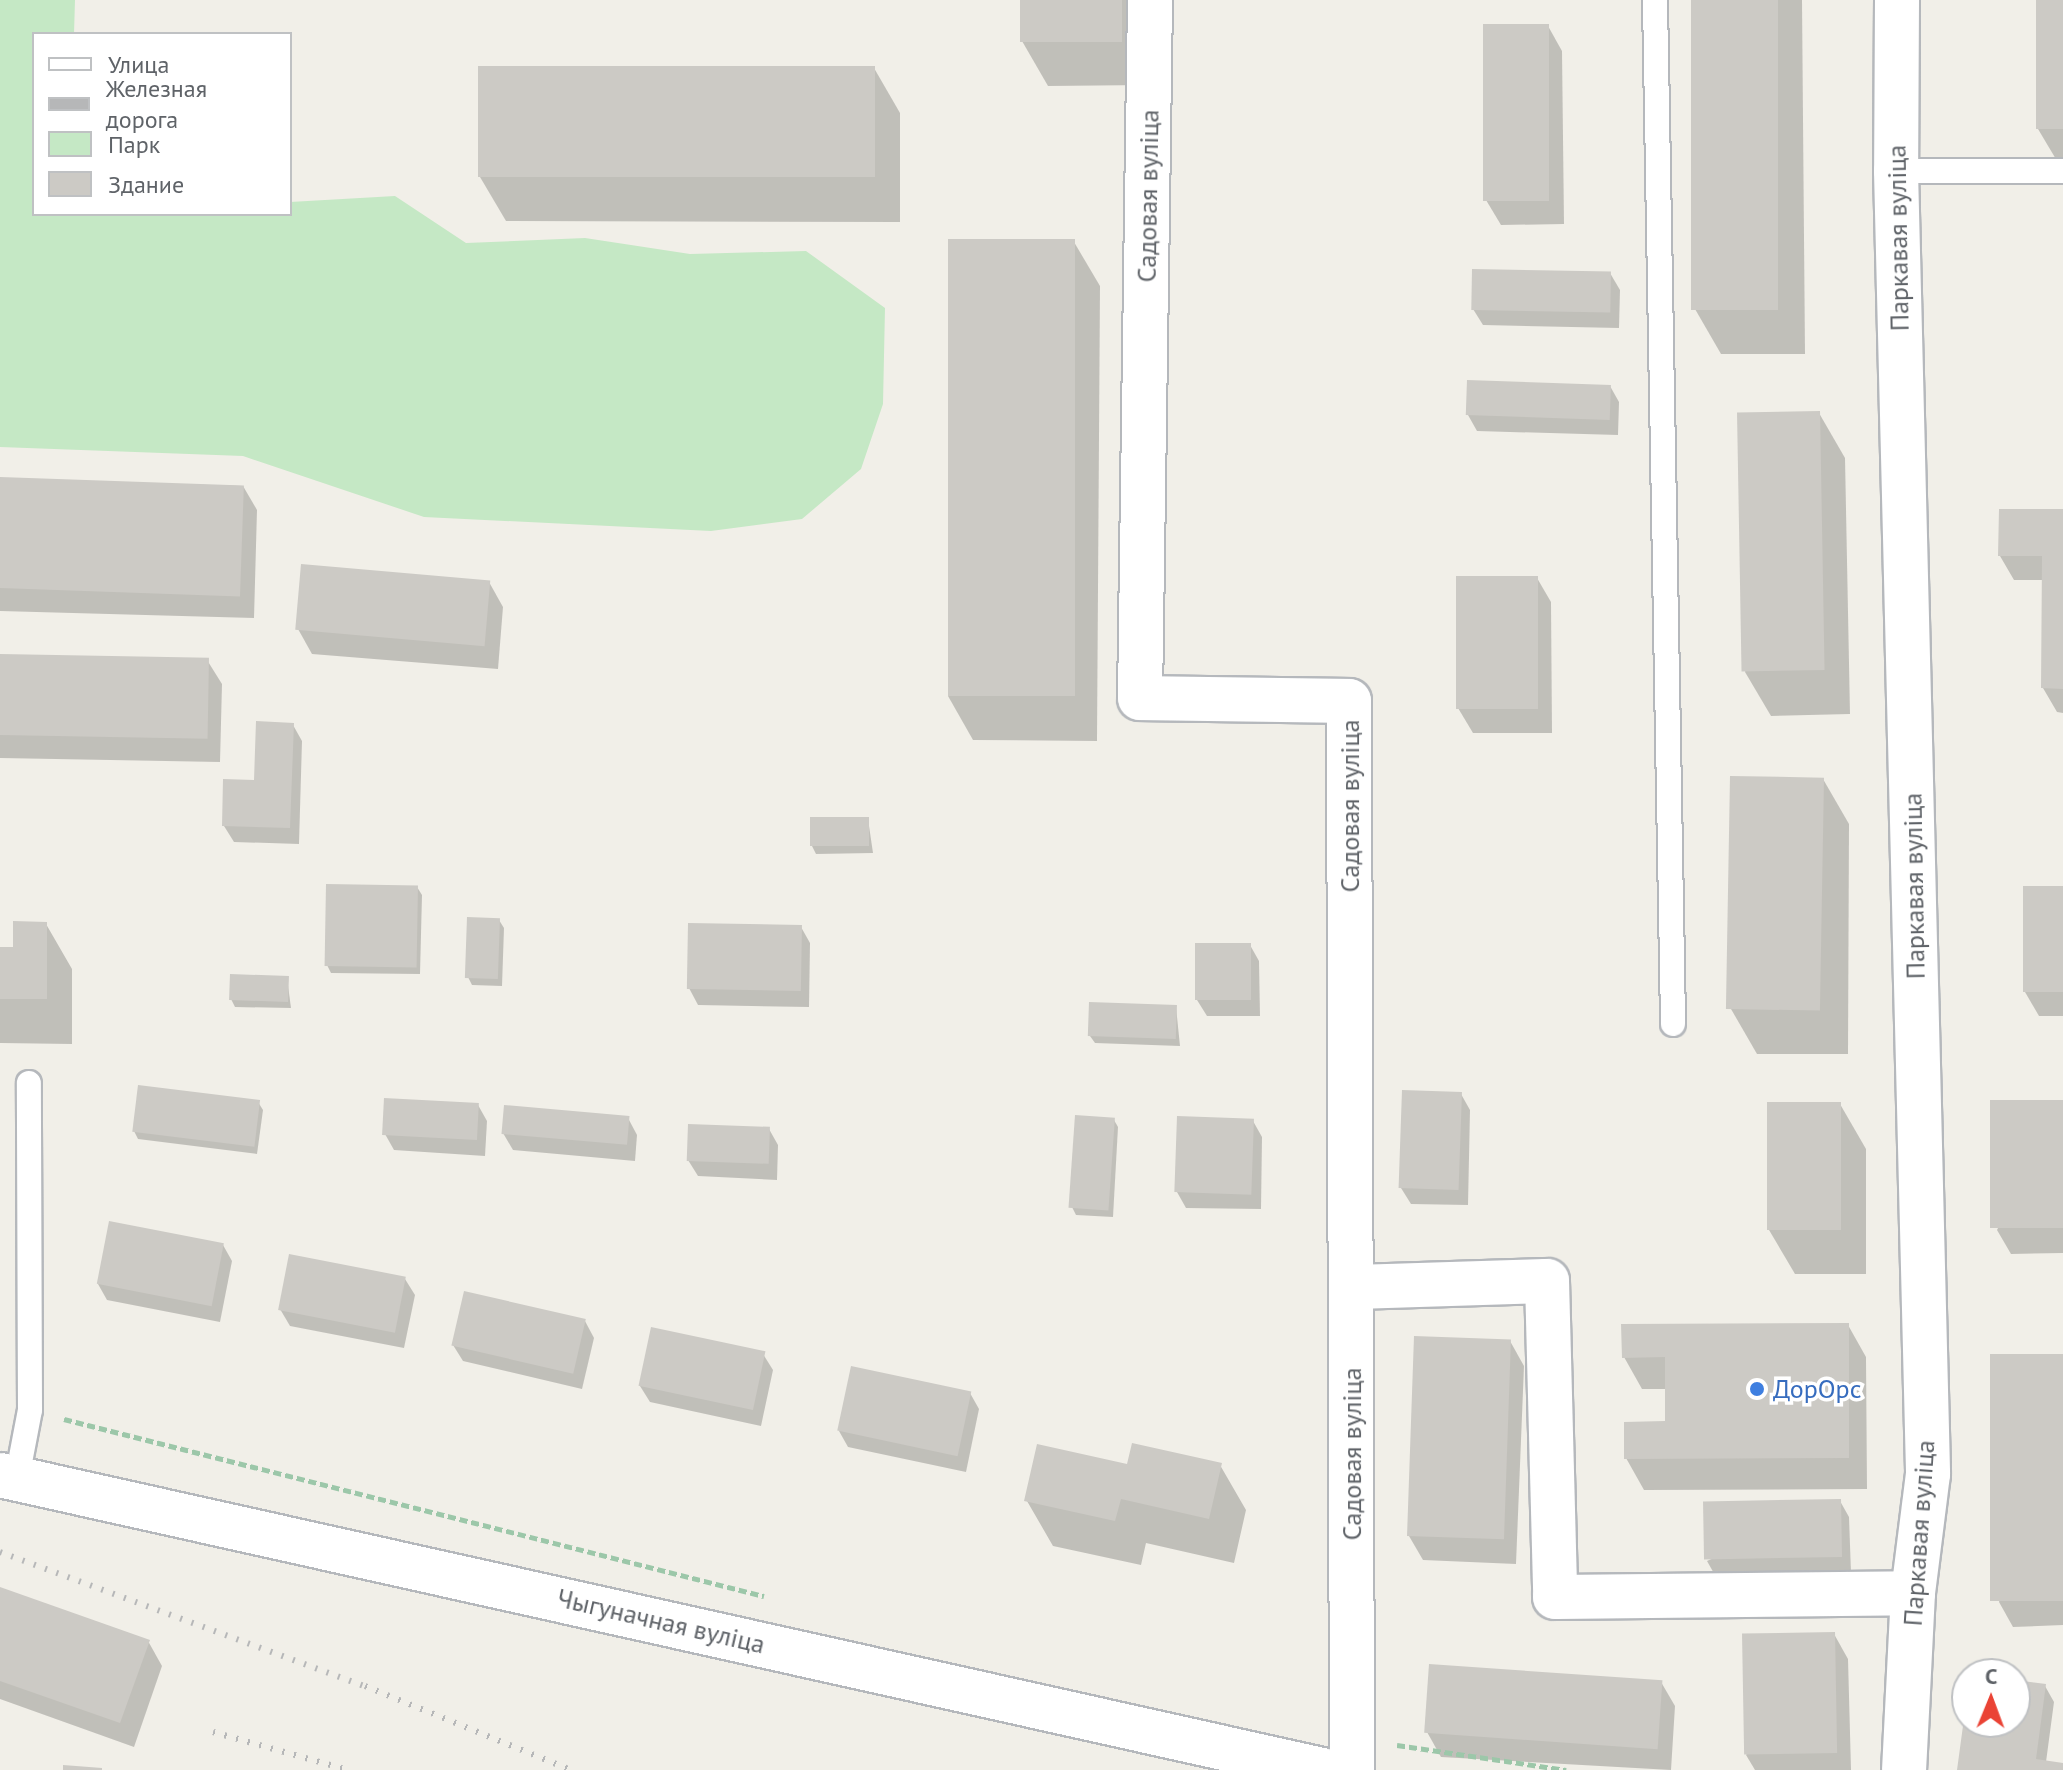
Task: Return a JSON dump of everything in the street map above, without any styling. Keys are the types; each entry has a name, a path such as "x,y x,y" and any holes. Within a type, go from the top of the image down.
{"street":[{"name":"Садовая вуліца","path":"1150,0 1140,698 1349,701 1354,1287 1342,1760"},
{"name":"Паркавая вуліца","path":"1897,0 1896,171 1928,1474 1913,1593 1904,1770"},
{"path":"1354,1287 1547,1281 1555,1597 1913,1593"},
{"name":"Чыгуначная вуліца","path":"9,1476 1342,1760"}],"lane":[{"path":"1655,0 1673,1024"},
{"path":"1896,171 2063,171"},
{"path":"9,1476 30,1410 29,1083"}],"path":[{"path":"30,1410 774,1598"},
{"path":"1342,1760 1566,1770"}],"green space":[{"path":"0,0 75,0 74,32 32,32 32,216 292,216 292,202 395,196 466,243 585,238 690,254 806,251 885,308 883,404 861,469 802,519 711,531 424,517 243,456 0,447"}],"building":[{"path":"1020,0 1122,0 1122,42 1020,42"},
{"path":"1691,0 1778,0 1778,310 1691,310"},
{"path":"2036,0 2063,0 2063,129 2036,129"},
{"path":"1483,24 1549,24 1549,201 1483,201"},
{"path":"478,66 875,66 875,177 478,177"},
{"path":"948,239 1075,239 1075,696 948,696"},
{"path":"1472,269 1611,271 1610,312 1471,310"},
{"path":"1467,380 1611,385 1610,420 1466,415"},
{"path":"1820,411 1825,670 1742,671 1737,412"},
{"path":"0,477 244,486 240,596 0,588"},
{"path":"1999,509 2063,509 2063,689 2041,688 2042,556 1998,556"},
{"path":"301,564 490,581 485,646 295,630"},
{"path":"1456,576 1538,576 1538,709 1456,709"},
{"path":"0,654 209,658 208,739 0,735"},
{"path":"256,721 294,723 290,828 222,826 223,779 254,780"},
{"path":"1730,776 1824,778 1820,1011 1726,1009"},
{"path":"810,817 869,817 869,846 810,846"},
{"path":"326,884 418,886 417,968 325,966"},
{"path":"2023,886 2063,886 2063,992 2023,992"},
{"path":"467,917 500,918 498,979 465,978"},
{"path":"13,921 47,922 47,999 0,999 0,947 13,947"},
{"path":"688,923 802,925 801,991 687,989"},
{"path":"1195,943 1251,943 1251,1000 1195,1000"},
{"path":"230,974 289,976 288,1002 229,1000"},
{"path":"1089,1002 1177,1005 1176,1039 1088,1036"},
{"path":"138,1085 260,1100 254,1147 132,1132"},
{"path":"1402,1090 1462,1092 1459,1190 1399,1188"},
{"path":"384,1098 479,1103 477,1140 382,1135"},
{"path":"1990,1100 2063,1100 2063,1228 1990,1228"},
{"path":"1767,1102 1841,1102 1841,1230 1767,1230"},
{"path":"504,1105 630,1116 627,1145 501,1134"},
{"path":"1075,1115 1115,1118 1108,1211 1069,1208"},
{"path":"1177,1116 1254,1119 1251,1195 1174,1192"},
{"path":"688,1124 770,1127 769,1164 687,1161"},
{"path":"109,1221 224,1243 212,1306 97,1284"},
{"path":"289,1254 406,1277 395,1333 278,1310"},
{"path":"464,1291 586,1319 573,1374 451,1346"},
{"name":"ДорОрс","path":"1849,1323 1849,1458 1624,1459 1624,1422 1665,1421 1665,1357 1622,1358 1621,1324"},
{"path":"651,1327 765,1351 753,1410 639,1386"},
{"path":"1414,1336 1511,1339 1504,1539 1407,1536"},
{"path":"1990,1354 2063,1354 2063,1601 1990,1601"},
{"path":"851,1366 971,1392 958,1456 837,1431"},
{"path":"1132,1443 1222,1463 1209,1519 1121,1499 1115,1521 1024,1501 1037,1444 1127,1464"},
{"path":"1841,1499 1842,1557 1704,1559 1703,1501"},
{"path":"0,1587 150,1640 120,1723 0,1681"},
{"path":"1835,1632 1837,1753 1744,1755 1742,1634"},
{"path":"1429,1664 1662,1680 1658,1749 1424,1733"},
{"path":"2031,1682 2046,1684 2036,1759 2063,1763 2063,1770 1957,1770 1961,1738 2031,1738"},
{"path":"63,1765 102,1768 102,1770 63,1770"}],"railway":[{"path":"0,1552 365,1686 571,1770"},
{"path":"213,1732 348,1770"}],"place":[{"name":"ДорОрс","path":"1757,1389"}]}
